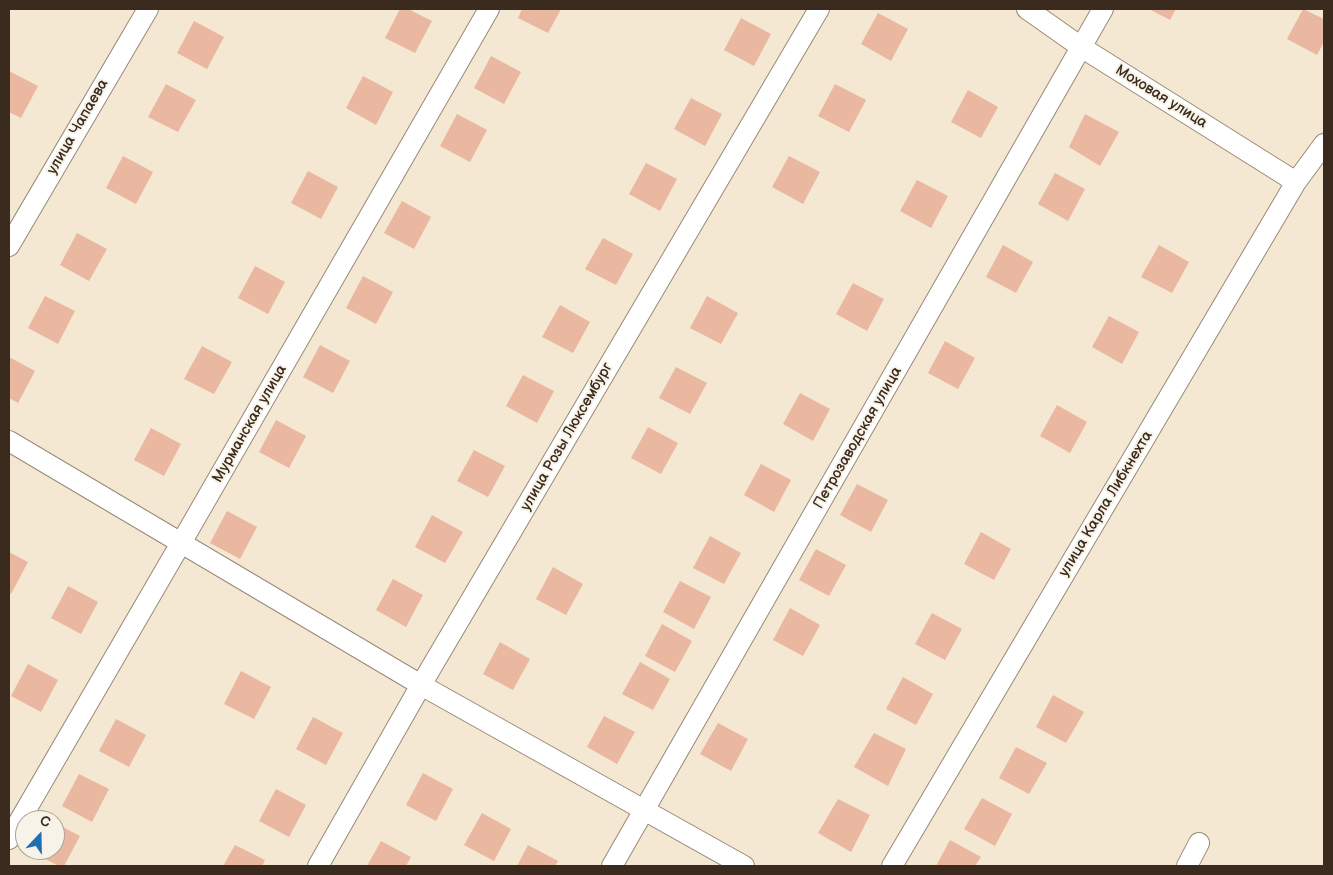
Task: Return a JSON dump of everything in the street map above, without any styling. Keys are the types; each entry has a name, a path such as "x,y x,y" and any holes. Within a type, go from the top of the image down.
{"street":[{"name":"улица Чапаева","path":"9,246 148,9"},
{"name":"Мурманская улица","path":"9,839 489,9"},
{"name":"улица Розы Люксембург","path":"318,866 421,685 819,9"},
{"name":"Моховая улица","path":"1027,9 1081,47 1296,182"},
{"name":"Петрозаводская улица","path":"612,866 1103,9"},
{"name":"улица Карла Либкнехта","path":"892,866 1296,182 1324,144"},
{"path":"9,441 421,685 744,866"},
{"path":"1187,866 1199,843"}],"building":[{"path":"400,9 408,9 432,21 415,53 385,38"},
{"path":"522,9 561,9 548,33 518,18"},
{"path":"1149,9 1176,9 1170,20"},
{"path":"1303,9 1324,19 1324,42 1317,55 1287,39"},
{"path":"878,13 908,29 891,61 861,44"},
{"path":"741,18 771,34 754,66 724,50"},
{"path":"194,21 224,37 207,69 177,53"},
{"path":"491,56 521,72 504,104 474,88"},
{"path":"9,71 38,86 21,118 9,112"},
{"path":"363,76 393,92 376,125 346,108"},
{"path":"166,84 196,100 178,132 148,117"},
{"path":"835,84 866,100 849,132 818,116"},
{"path":"968,90 998,107 981,138 951,122"},
{"path":"691,98 722,114 705,146 674,129"},
{"path":"457,114 487,130 470,162 440,146"},
{"path":"1085,114 1119,132 1100,166 1069,147"},
{"path":"123,156 153,172 136,204 106,188"},
{"path":"789,156 820,172 803,204 772,187"},
{"path":"646,163 677,179 660,211 629,194"},
{"path":"308,171 338,187 321,219 291,203"},
{"path":"1055,173 1085,189 1068,221 1038,204"},
{"path":"917,180 948,196 931,228 900,211"},
{"path":"402,201 431,217 414,249 384,233"},
{"path":"77,233 107,249 89,281 60,265"},
{"path":"603,238 633,254 616,285 585,269"},
{"path":"1003,245 1033,262 1016,293 986,277"},
{"path":"1159,245 1189,262 1172,293 1141,277"},
{"path":"255,266 285,282 268,314 238,298"},
{"path":"363,276 393,292 376,324 346,308"},
{"path":"853,283 884,299 867,331 836,314"},
{"path":"45,296 75,311 58,344 28,328"},
{"path":"707,296 738,313 721,344 690,328"},
{"path":"560,305 590,322 573,353 542,337"},
{"path":"1109,316 1139,332 1122,364 1092,347"},
{"path":"945,341 975,358 958,389 928,373"},
{"path":"320,345 350,361 333,393 303,377"},
{"path":"202,346 232,362 214,394 184,379"},
{"path":"9,357 35,371 18,403 9,398"},
{"path":"676,367 707,383 690,414 659,398"},
{"path":"523,375 554,391 537,423 506,406"},
{"path":"800,393 830,409 813,441 783,424"},
{"path":"1057,405 1087,422 1070,453 1040,436"},
{"path":"276,420 306,436 289,468 259,452"},
{"path":"648,427 678,443 661,474 631,458"},
{"path":"151,428 181,444 164,476 134,460"},
{"path":"474,450 505,466 488,497 457,481"},
{"path":"761,464 791,480 774,512 744,495"},
{"path":"857,484 888,500 871,532 840,515"},
{"path":"227,511 257,527 240,559 210,543"},
{"path":"432,515 463,532 445,563 415,547"},
{"path":"981,532 1011,549 994,580 964,564"},
{"path":"710,536 741,553 724,584 693,568"},
{"path":"816,549 846,565 829,596 799,580"},
{"path":"9,552 28,562 11,594 9,593"},
{"path":"553,567 583,584 566,615 536,599"},
{"path":"393,579 423,595 406,627 376,610"},
{"path":"680,581 711,597 694,629 663,612"},
{"path":"68,586 98,602 81,634 51,618"},
{"path":"790,608 820,625 803,656 773,640"},
{"path":"932,613 962,629 945,660 915,644"},
{"path":"662,624 692,641 675,672 645,656"},
{"path":"500,642 530,659 513,690 483,674"},
{"path":"640,662 670,679 653,710 622,694"},
{"path":"28,664 58,680 41,712 11,696"},
{"path":"241,671 271,687 254,719 224,704"},
{"path":"903,677 933,694 916,725 886,709"},
{"path":"1053,695 1084,712 1066,743 1036,727"},
{"path":"604,716 635,732 617,764 587,747"},
{"path":"313,717 343,733 326,765 296,749"},
{"path":"116,719 146,735 129,767 99,751"},
{"path":"718,723 748,739 731,771 700,754"},
{"path":"874,733 906,749 888,786 854,767"},
{"path":"1016,747 1047,763 1029,794 999,778"},
{"path":"423,773 453,789 436,821 406,805"},
{"path":"79,774 109,789 92,822 62,806"},
{"path":"276,789 306,805 289,837 259,821"},
{"path":"982,798 1012,814 995,846 964,829"},
{"path":"838,799 870,815 851,852 818,833"},
{"path":"482,813 511,829 494,861 464,845"},
{"path":"65,828 80,836 64,866 59,866 47,860 65,860"},
{"path":"950,840 981,857 975,866 936,866"},
{"path":"381,841 411,857 406,866 367,866"},
{"path":"235,845 265,860 262,866 223,866"},
{"path":"528,845 558,861 555,866 517,866"}]}
